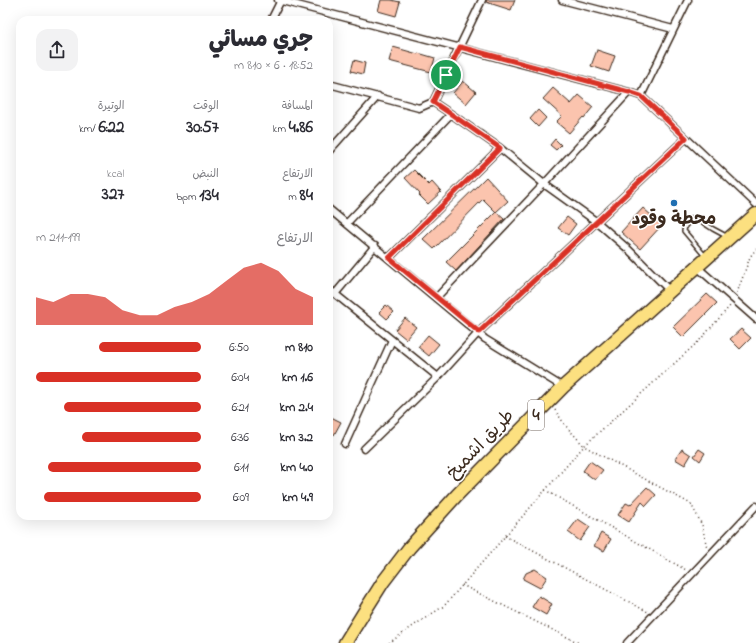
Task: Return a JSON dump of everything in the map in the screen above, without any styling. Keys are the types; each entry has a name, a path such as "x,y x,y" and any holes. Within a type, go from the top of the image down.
{"highway":[{"name":"طريق اشميخ","path":"345,643 384,582 409,548 457,495 563,387 756,214"}],"street":[{"path":"273,16 280,0 641,96 756,204"},
{"path":"333,85 419,108 433,102 482,0"},
{"path":"562,0 673,29"},
{"path":"641,96 688,0"},
{"path":"436,298 629,92"},
{"path":"333,147 378,96"},
{"path":"433,102 500,148 544,184 597,222 629,250 670,290"},
{"path":"347,223 451,114"},
{"path":"364,449 438,377 479,332 686,138"},
{"path":"389,258 500,148"},
{"path":"333,212 491,343 563,387"},
{"path":"375,246 335,294 438,377"},
{"path":"697,267 756,319"},
{"path":"345,444 392,340"},
{"path":"627,643 756,506"}],"lane":[{"path":"707,258 684,231 685,226 691,220 698,218 713,229 730,237"}],"path":[{"path":"390,643 444,606 584,446 699,340 735,300 750,257 756,249"},
{"path":"549,401 565,425 584,446 691,504 702,525 709,556"},
{"path":"545,490 692,574"},
{"path":"505,536 654,614"},
{"path":"462,585 579,643"}],"building":[{"path":"381,0 400,2 396,16 378,11"},
{"path":"486,0 515,0 511,10 486,2"},
{"path":"393,47 435,58 431,72 389,61"},
{"path":"597,50 615,56 609,72 591,66"},
{"path":"354,60 365,63 363,74 351,71"},
{"path":"463,81 476,92 466,104 453,93"},
{"path":"553,88 571,104 579,95 593,107 569,133 556,122 562,116 543,99"},
{"path":"538,110 546,118 538,127 530,119"},
{"path":"555,139 561,145 556,150 550,145"},
{"path":"414,170 429,185 432,182 441,192 428,204 405,178"},
{"path":"486,177 508,201 496,212 483,199 434,249 423,239"},
{"path":"643,208 662,225 640,249 621,232"},
{"path":"496,212 504,219 456,271 446,262"},
{"path":"567,217 576,224 568,235 558,228"},
{"path":"707,294 717,303 683,337 673,327"},
{"path":"386,305 394,312 387,319 379,312"},
{"path":"405,318 416,327 406,339 395,330"},
{"path":"741,329 751,338 740,349 730,339"},
{"path":"428,335 439,344 429,356 418,347"},
{"path":"333,418 341,422 333,435"},
{"path":"682,449 691,455 685,465 675,459"},
{"path":"699,449 705,453 700,461 694,456"},
{"path":"590,461 603,470 595,480 583,471"},
{"path":"647,487 656,495 646,506 642,502 629,522 618,515 626,503 630,505"},
{"path":"578,519 590,527 580,541 568,532"},
{"path":"601,533 611,539 604,551 594,546"},
{"path":"535,569 547,577 540,588 523,579 526,573"},
{"path":"539,596 552,604 546,615 532,607"}],"place":[{"name":"محطة وقود","path":"674,203"}],"route":[{"path":"460,47 641,96 686,138 479,332 389,258 500,148 433,102 446,75 460,47"}]}
